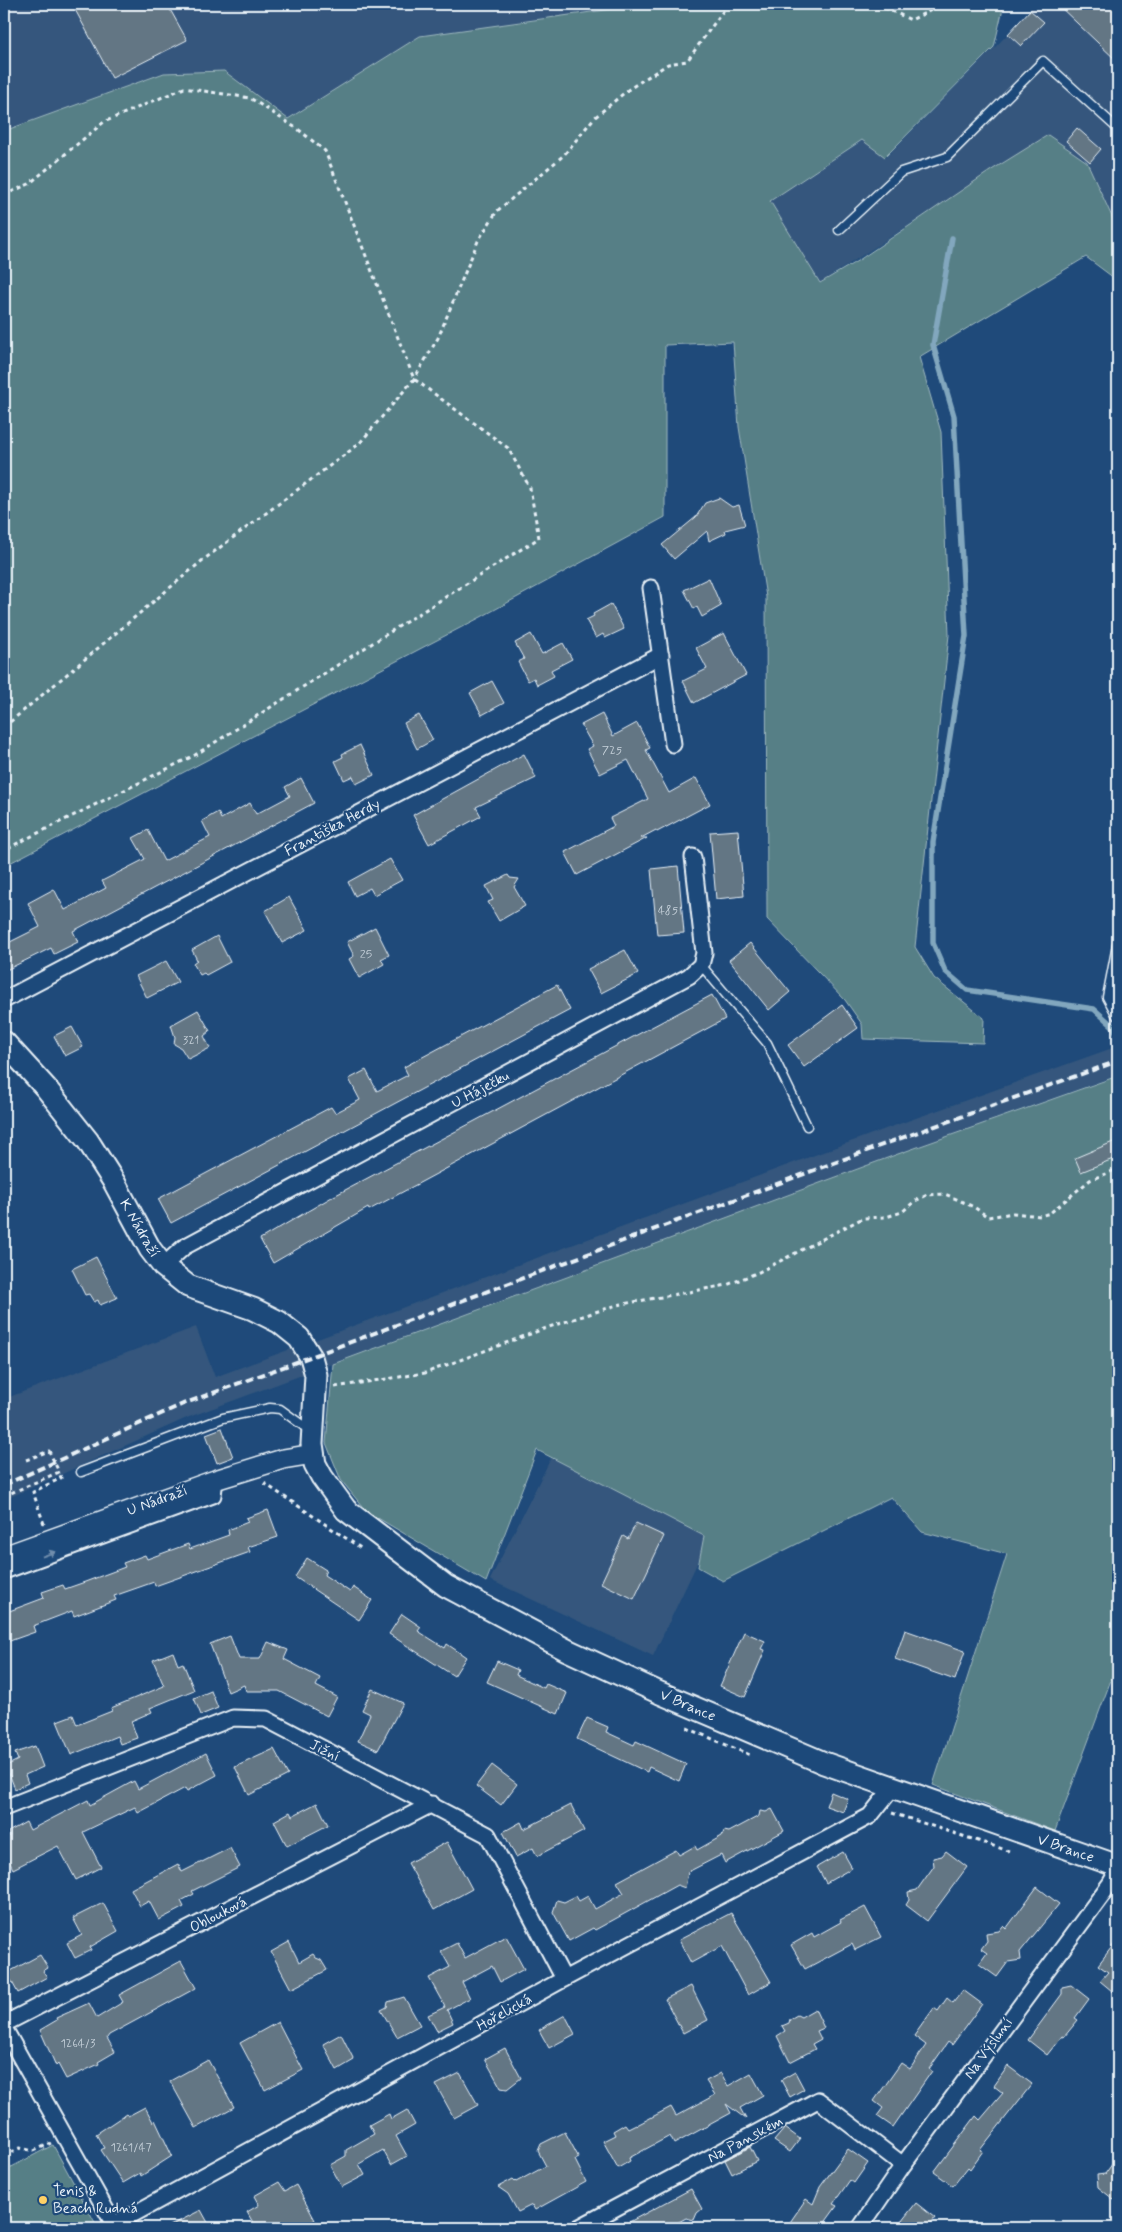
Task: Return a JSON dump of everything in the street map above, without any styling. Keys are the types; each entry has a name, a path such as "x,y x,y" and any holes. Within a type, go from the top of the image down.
{"main road":[{"name":"K Nádraží","path":"4,1042 46,1088 88,1141 114,1182 150,1249 163,1266 188,1286 253,1309 291,1330 303,1342 311,1357 316,1375 317,1390 313,1454"},
{"name":"V Brance","path":"313,1454 322,1477 346,1510 446,1586 567,1650 660,1693 824,1763 1118,1868"}],"street":[{"path":"651,588 673,744"},
{"name":"Františka Herdy","path":"4,1000 660,655"},
{"path":"693,857 704,952 701,965"},
{"name":"U Háječku","path":"163,1266 184,1247 689,976 701,965"},
{"name":"U Nádraží","path":"4,1556 215,1480 283,1459 313,1454"},
{"path":"4,1571 213,1495 215,1480"},
{"name":"Jižní","path":"4,1808 233,1718 266,1719 432,1804 488,1836 564,1980"},
{"name":"Hořelická","path":"113,2227 564,1980 864,1819 881,1805 893,1787"},
{"name":"Oblouková","path":"4,2026 432,1804"},
{"name":"Na Výsluní","path":"860,2228 903,2164 1110,1884 1118,1868"},
{"path":"4,2026 113,2227"},
{"name":"Na Panském","path":"581,2227 818,2100 903,2164"}],"lane":[{"path":"839,230 901,172 947,157 1043,61 1118,129"},
{"path":"1117,1016 1107,997 1118,940"},
{"path":"701,965 766,1042 807,1126"},
{"path":"81,1472 223,1418 270,1408 280,1409 313,1432"}],"path":[{"path":"4,727 203,560 359,444 414,379 438,338 478,241 497,211 564,155 594,118 630,89 668,64 687,61 728,4"},
{"path":"877,4 912,20 944,4"},
{"path":"4,195 29,184 104,122 184,88 250,98 299,130 325,151 414,379 508,448 530,488 539,538 195,755 4,850"},
{"path":"317,1390 425,1373 549,1327 617,1305 727,1285 759,1272 863,1218 886,1217 902,1212 915,1201 927,1195 945,1194 974,1207 988,1217 1013,1213 1040,1216 1050,1213 1090,1180 1118,1169"},
{"path":"26,1460 49,1451 61,1478 33,1492 49,1539"},
{"path":"4,1496 59,1472"},
{"path":"881,1805 892,1813 1019,1854"},
{"path":"4,2156 20,2148 34,2151 65,2136"}],"shaded area":[{"path":"4,4 633,4 634,6 420,36 288,119 224,71 164,73 4,131"},
{"path":"1032,4 1118,4 1118,230 1087,162 1048,135 820,283 769,201 863,140 886,157 1008,34 1030,10"},
{"path":"1118,1046 1118,1075 898,1154 189,1417 4,1500 4,1399 196,1327 215,1377 888,1128"},
{"path":"551,1458 713,1530 653,1656 490,1580"}],"green space":[{"path":"633,4 1004,4 994,47 885,157 862,140 770,201 820,283 859,260 990,171 1048,135 1087,162 1118,230 1118,281 1086,257 919,357 941,432 949,635 915,947 934,978 984,1018 983,1043 863,1039 862,1024 845,1000 767,919 766,597 739,427 733,342 665,345 665,517 483,616 4,866 4,131 164,73 224,71 288,119 420,36 634,6"},
{"path":"1112,1078 1118,1078 1118,1661 1055,1831 933,1785 1007,1554 922,1532 891,1497 723,1581 698,1567 704,1536 537,1450 486,1582 366,1511 341,1480 326,1443 333,1364 898,1154"},
{"name":"Tenis & Beach Rudná","path":"53,2145 98,2228 4,2228 4,2171"}],"building":[{"path":"72,4 167,4 187,40 112,78"},
{"path":"1057,4 1118,4 1118,62"},
{"path":"1030,10 1044,22 1021,46 1008,34"},
{"path":"1077,128 1101,149 1090,162 1066,141"},
{"path":"719,498 732,507 739,505 745,525 725,530 726,533 709,541 707,531 674,559 662,545 696,517 705,503"},
{"path":"709,578 721,606 702,617 697,607 694,609 684,590"},
{"path":"611,604 624,629 605,638 603,634 596,638 586,620"},
{"path":"724,633 746,675 694,703 683,681 707,669 696,648"},
{"path":"531,634 542,654 563,643 572,659 551,670 554,676 537,685 534,678 528,681 518,662 524,659 515,643"},
{"path":"492,681 504,703 482,715 470,693"},
{"path":"602,714 613,736 637,723 650,748 646,750 669,793 696,778 710,804 657,832 656,830 641,838 647,838 577,875 565,852 614,826 610,818 648,799 628,760 600,774 587,749 593,746 581,725"},
{"path":"419,715 433,740 417,749 404,723"},
{"path":"360,745 374,775 356,784 353,776 344,780 335,761 343,757 342,754"},
{"path":"524,754 536,778 476,807 481,816 429,844 413,815"},
{"path":"301,778 314,803 73,931 78,942 54,954 51,948 4,971 4,945 40,927 28,903 54,889 65,910 106,888 102,881 145,859 133,838 148,830 164,861 210,837 202,821 218,812 221,819 250,803 256,814 290,796 285,787"},
{"path":"738,830 744,896 716,899 710,832"},
{"path":"390,859 402,880 374,895 370,888 355,896 348,882"},
{"path":"678,866 684,933 657,935 651,869"},
{"path":"508,875 510,878 519,879 514,887 525,906 499,921 488,902 493,900 486,886"},
{"path":"289,897 307,930 282,943 265,911"},
{"path":"375,927 389,955 381,959 384,964 359,978 349,959 354,956 347,942"},
{"path":"217,936 230,962 206,975 204,973 200,975 193,963 197,960 192,950"},
{"path":"750,943 790,992 769,1010 729,960"},
{"path":"625,950 638,974 601,993 588,969"},
{"path":"166,961 178,982 147,998 136,976"},
{"path":"557,985 570,1010 171,1223 158,1199 331,1107 335,1113 360,1100 349,1079 366,1070 377,1091 408,1075 404,1067"},
{"path":"712,995 725,1019 369,1210 368,1208 273,1263 260,1239 332,1197"},
{"path":"842,1005 858,1028 804,1067 788,1045"},
{"path":"198,1010 210,1031 204,1036 210,1048 188,1059 181,1048 174,1044 175,1037 171,1025"},
{"path":"72,1027 83,1047 65,1056 54,1036"},
{"path":"1118,1140 1118,1157 1081,1172 1075,1158"},
{"path":"96,1257 117,1298 100,1305 98,1300 94,1302 89,1294 85,1295 72,1269"},
{"path":"222,1428 233,1457 217,1463 206,1434"},
{"path":"268,1510 278,1537 248,1547 250,1552 155,1586 154,1582 114,1596 116,1600 74,1616 72,1611 33,1626 35,1632 4,1643 4,1613 44,1598 42,1592 63,1585 65,1589 85,1582 125,1567 123,1563 145,1555 147,1559 188,1544 190,1549 229,1535 228,1530 248,1522 246,1518"},
{"path":"636,1523 664,1536 634,1599 601,1583 623,1536 628,1539"},
{"path":"307,1558 326,1570 324,1575 350,1592 353,1587 372,1600 359,1620 295,1577"},
{"path":"402,1614 421,1627 418,1631 445,1648 447,1644 466,1657 454,1676 389,1634"},
{"path":"905,1630 965,1651 955,1680 895,1659"},
{"path":"744,1632 765,1641 761,1649 765,1650 745,1697 720,1686"},
{"path":"230,1636 239,1659 260,1659 268,1642 288,1650 284,1659 320,1678 316,1686 337,1697 327,1716 279,1691 246,1691 244,1685 228,1692 210,1644"},
{"path":"173,1652 178,1665 183,1663 194,1690 150,1708 152,1712 131,1721 137,1738 120,1744 117,1736 71,1755 57,1721 73,1715 77,1725 112,1711 111,1708 164,1686 153,1660"},
{"path":"497,1661 518,1670 516,1675 544,1688 546,1684 567,1693 558,1714 487,1682"},
{"path":"372,1689 403,1703 378,1750 358,1741 370,1714 362,1710"},
{"path":"211,1691 218,1708 201,1715 194,1698"},
{"path":"587,1718 608,1727 606,1732 634,1745 636,1741 686,1764 679,1781 649,1767 647,1772 577,1739"},
{"path":"35,1746 43,1767 25,1775 28,1783 15,1789 6,1766 18,1760 15,1753"},
{"path":"274,1749 288,1775 249,1795 235,1767"},
{"path":"206,1753 217,1775 187,1791 185,1788 138,1813 135,1807 83,1832 101,1867 76,1880 58,1846 13,1869 4,1851 4,1840 10,1836 8,1832 26,1822 30,1830 88,1800 90,1805 134,1781 138,1789"},
{"path":"492,1765 517,1784 501,1805 476,1786"},
{"path":"831,1792 848,1799 843,1812 826,1806"},
{"path":"317,1803 328,1825 287,1846 274,1821 290,1812 292,1816"},
{"path":"571,1805 584,1831 537,1856 533,1848 516,1857 503,1832 521,1822 524,1829"},
{"path":"772,1809 784,1831 725,1863 721,1855 688,1872 685,1888 677,1885 595,1930 593,1928 569,1941 553,1912 557,1900 564,1902 576,1896 579,1901 588,1896 595,1909 624,1893 617,1882 676,1850 679,1855 695,1846 697,1850 722,1836 724,1831 729,1832 759,1816 760,1811 766,1812"},
{"path":"447,1842 472,1889 434,1910 408,1863"},
{"path":"230,1848 240,1867 192,1891 194,1894 181,1901 184,1907 159,1920 149,1901 140,1906 131,1889 178,1864 182,1872"},
{"path":"946,1851 967,1867 927,1921 906,1905 909,1900 908,1892 917,1890 934,1866 933,1858 942,1856"},
{"path":"843,1852 852,1868 826,1883 817,1867"},
{"path":"1037,1887 1059,1904 1020,1952 1021,1960 1008,1962 997,1977 979,1964 987,1953 981,1949 987,1941 986,1933 999,1931 1003,1926 1006,1929"},
{"path":"103,1903 118,1931 90,1947 91,1950 75,1958 67,1943 82,1935 73,1918"},
{"path":"865,1907 881,1937 855,1950 852,1944 805,1969 791,1945 812,1933 814,1937"},
{"path":"731,1913 771,1982 748,1995 722,1946 691,1963 679,1940"},
{"path":"506,1936 524,1969 500,1982 492,1966 462,1982 470,1998 447,2010 453,2023 437,2031 428,2015 445,2007 429,1978 450,1967 441,1951 457,1943 465,1958"},
{"path":"1118,1939 1118,1996 1100,1981 1108,1972 1098,1965"},
{"path":"289,1942 299,1962 313,1954 321,1960 327,1970 291,1989 271,1952"},
{"path":"40,1955 48,1968 43,1971 47,1977 18,1993 7,1973"},
{"path":"181,1961 196,1988 109,2035 107,2038 115,2052 98,2062 99,2064 66,2079 58,2064 56,2066 40,2030 57,2020 56,2018 89,2003 97,2018 123,2002 119,1995"},
{"path":"1071,1985 1089,1999 1075,2018 1078,2020 1047,2055 1028,2040 1062,1994 1062,1987"},
{"path":"691,1986 708,2020 683,2033 665,1999"},
{"path":"963,1990 982,2004 952,2045 948,2042 929,2069 932,2071 893,2127 877,2116 883,2108 874,2101 901,2063 910,2069 926,2045 914,2036 934,2008 938,2011 947,1998 953,2003"},
{"path":"404,1997 420,2025 397,2037 381,2010 387,2007 388,2002"},
{"path":"815,2009 824,2028 817,2031 821,2039 812,2044 815,2049 790,2062 777,2036 785,2031 782,2026 789,2023 790,2019 797,2015 801,2017"},
{"path":"565,2015 575,2034 549,2048 539,2030"},
{"path":"278,2022 303,2070 265,2090 240,2043"},
{"path":"341,2034 354,2060 337,2070 323,2044"},
{"path":"505,2048 521,2078 507,2089 501,2088 485,2059"},
{"path":"208,2060 234,2107 196,2128 170,2081"},
{"path":"1008,2066 1032,2084 980,2150 983,2151 970,2169 968,2167 953,2186 934,2172 976,2116 980,2120 1003,2093 994,2086"},
{"path":"795,2072 804,2089 790,2097 781,2080"},
{"path":"460,2073 478,2105 454,2118 436,2085"},
{"path":"721,2073 728,2086 751,2073 763,2095 740,2108 746,2119 726,2104 731,2113 674,2144 670,2136 629,2158 630,2161 618,2168 603,2141 615,2135 613,2131 625,2124 628,2128 637,2125 671,2107 676,2116 715,2095 706,2081"},
{"path":"145,2107 153,2122 155,2120 172,2156 141,2176 140,2173 123,2183 101,2150 104,2148 96,2134 126,2114 128,2116"},
{"path":"407,2110 415,2125 396,2136 407,2156 391,2165 383,2150 359,2164 365,2175 342,2187 330,2165 346,2156 346,2150 374,2134 369,2125 389,2114 391,2119"},
{"path":"785,2128 800,2139 790,2152 774,2141"},
{"path":"565,2132 579,2158 575,2160 586,2182 535,2210 532,2205 518,2212 508,2194 498,2187 513,2179 516,2182 546,2166 538,2151 541,2144"},
{"path":"750,2147 757,2161 732,2174 725,2160"},
{"path":"848,2149 868,2163 854,2183 850,2180 833,2204 837,2206 821,2228 786,2228 806,2199 813,2204 820,2187"},
{"path":"1118,2156 1118,2203 1098,2187 1097,2175 1105,2174"},
{"path":"279,2182 285,2191 296,2185 315,2220 300,2228 256,2228 247,2212 259,2205 254,2196"},
{"path":"691,2189 702,2209 697,2213 694,2220 686,2218 668,2228 618,2228"},
{"path":"916,2203 935,2218 927,2228 909,2228 901,2222"},
{"path":"201,2210 211,2228 166,2228"}],"waterway":[{"path":"952,238 933,345 954,416 966,636 933,842 933,943 945,971 967,990 1094,1009 1114,1027 1118,1038"}],"railway":[{"path":"4,1485 183,1404 893,1141 1118,1061"}],"place":[{"name":"Tenis & Beach Rudná","path":"43,2200"}]}
